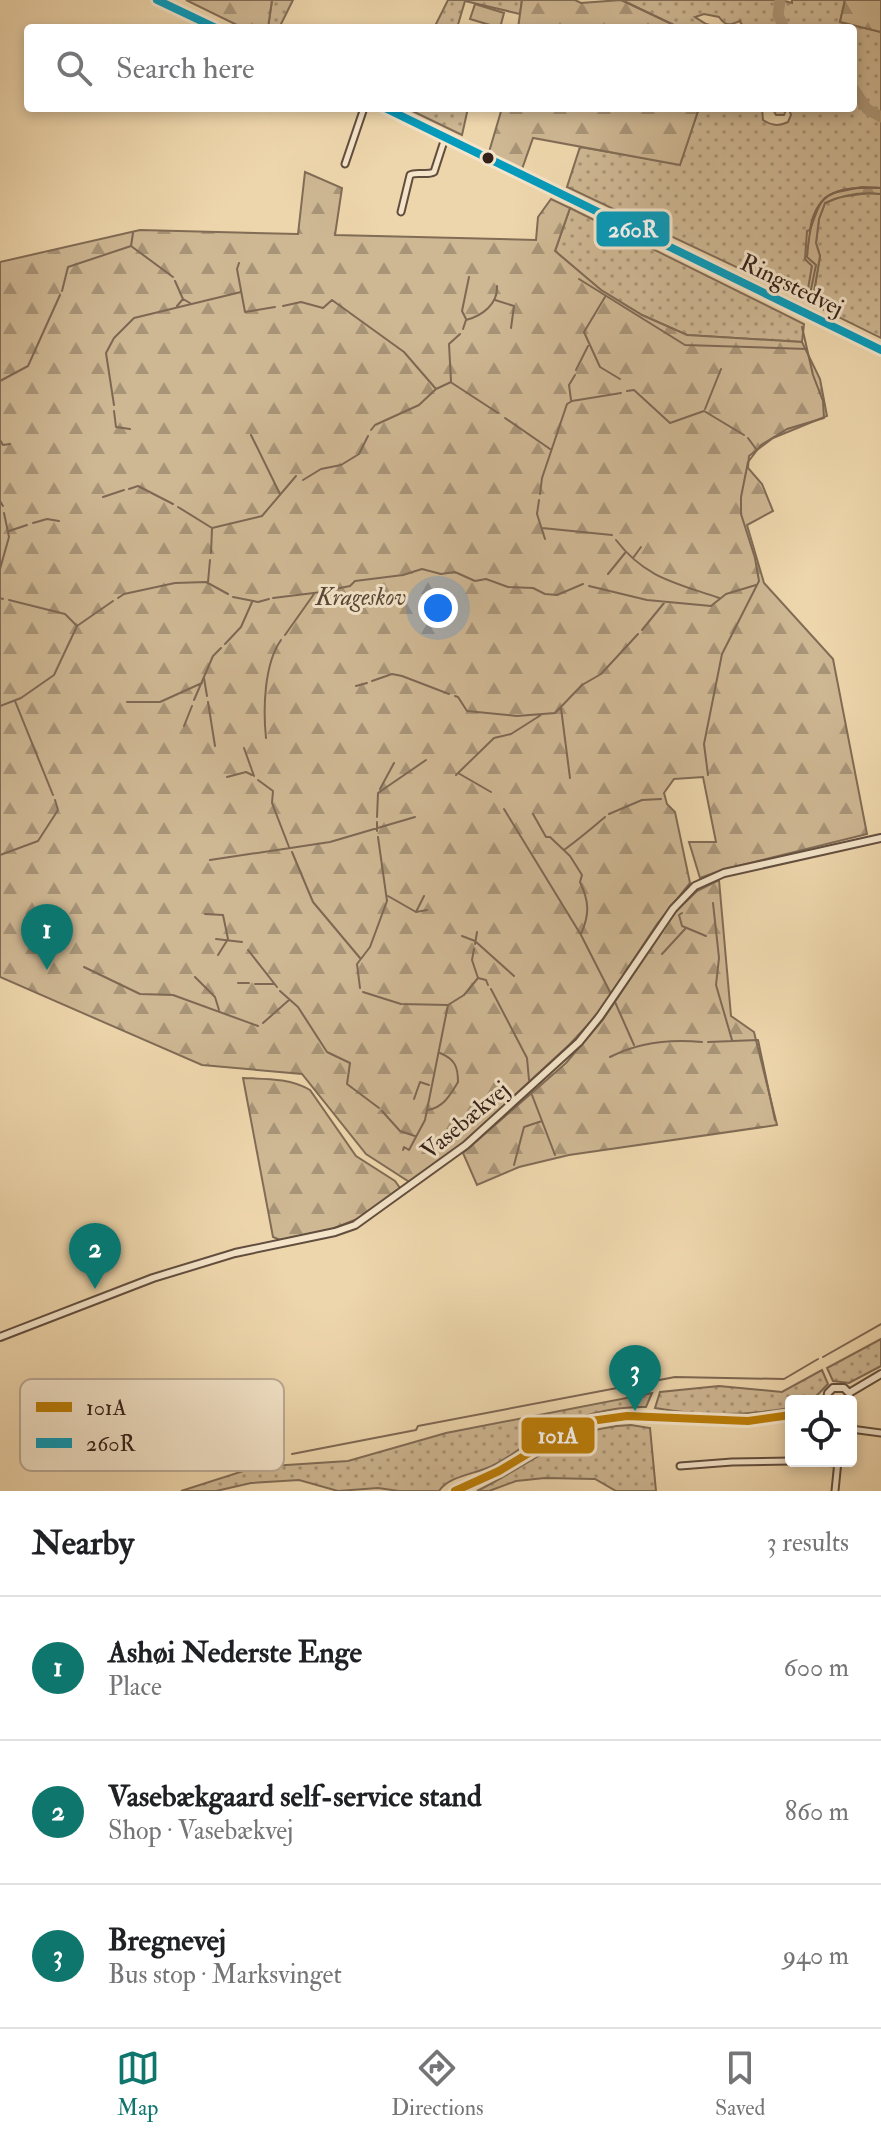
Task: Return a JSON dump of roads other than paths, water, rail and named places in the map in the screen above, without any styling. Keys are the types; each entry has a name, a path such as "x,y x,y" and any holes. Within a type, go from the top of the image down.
{"main road":[{"path":"157,0 208,24"},
{"name":"Ringstedvej","path":"393,112 881,350"}],"street":[{"path":"345,164 363,112"},
{"path":"401,212 410,175 426,176 434,172 445,138"},
{"name":"Vasebækvej","path":"0,1337 153,1278 235,1253 355,1225 466,1145 579,1042 673,909 695,886 724,873 881,838"},
{"path":"853,1395 881,1374"},
{"path":"828,1395 833,1388 844,1388 849,1395"},
{"path":"455,1491 495,1474 547,1440 584,1423 627,1416 750,1422 785,1416"},
{"path":"857,1430 881,1433"},
{"path":"680,1466 785,1461"},
{"path":"835,1491 837,1467"}],"waterway":[{"path":"780,0 778,15 782,24"},
{"path":"857,94 867,109 881,117"},
{"path":"809,299 816,265 807,257 817,209 833,193 881,188"},
{"path":"133,233 131,246 173,277"},
{"path":"62,291 68,267 131,246"},
{"path":"239,263 237,269 245,312 275,307"},
{"path":"466,319 462,311 469,277"},
{"path":"579,279 685,345 807,349"},
{"path":"175,281 183,299"},
{"path":"463,329 466,320 478,316 492,304 497,286"},
{"path":"114,405 106,353 114,338 134,318 241,292"},
{"path":"0,381 28,366 60,295"},
{"path":"605,297 584,332 600,367 620,379"},
{"path":"177,306 183,299 190,303"},
{"path":"283,306 301,302 323,308 332,300 404,352 436,389"},
{"path":"495,300 514,306 511,328"},
{"path":"708,775 704,744 722,654 759,581 741,514 748,462 761,445 787,429 824,418 823,401 813,375 802,327"},
{"path":"451,381 449,344 460,334"},
{"path":"576,370 588,346"},
{"path":"705,409 721,369"},
{"path":"571,400 569,385 575,375"},
{"path":"371,430 375,425 419,405 436,389 451,382"},
{"path":"452,383 498,413"},
{"path":"627,391 634,390 670,423 704,411 744,435"},
{"path":"540,494 542,478 567,404 621,393"},
{"path":"114,411 116,427 130,429"},
{"path":"505,418 550,449"},
{"path":"251,435 280,494"},
{"path":"303,480 359,454 368,436"},
{"path":"748,438 756,449"},
{"path":"0,440 3,445 10,444"},
{"path":"178,507 212,528 262,516 296,476"},
{"path":"129,489 138,486 173,504"},
{"path":"103,497 124,490"},
{"path":"539,500 537,514 545,539"},
{"path":"0,501 3,506"},
{"path":"0,569 9,537 4,513"},
{"path":"33,523 47,519 59,521"},
{"path":"9,531 27,525"},
{"path":"542,528 612,535"},
{"path":"211,553 212,529"},
{"path":"616,540 638,563 662,578 719,598"},
{"path":"633,558 641,547"},
{"path":"608,574 625,553"},
{"path":"208,582 210,560"},
{"path":"335,589 350,586 355,581 403,575 422,569 441,574 455,572 475,581 486,579 508,587 533,588 545,594 557,595 583,584"},
{"path":"118,598 175,583 206,582 228,594"},
{"path":"589,586 647,600 711,606 726,594 756,585"},
{"path":"273,598 330,591"},
{"path":"285,635 314,594"},
{"path":"233,597 258,602 269,599"},
{"path":"9,600 65,614 77,626"},
{"path":"0,706 21,698 54,675 77,626 113,601"},
{"path":"225,644 241,627 252,602"},
{"path":"642,630 664,603"},
{"path":"455,696 467,711 517,716 555,713 582,685 601,674 638,634"},
{"path":"266,738 268,674 281,640"},
{"path":"194,700 213,656 221,648"},
{"path":"372,681 392,674 449,694"},
{"path":"204,678 207,696"},
{"path":"127,702 160,702 202,683"},
{"path":"356,686 367,683"},
{"path":"15,701 53,795"},
{"path":"208,702 215,746"},
{"path":"184,726 192,706"},
{"path":"561,708 570,778"},
{"path":"456,775 494,738 511,734 541,715"},
{"path":"244,748 254,776"},
{"path":"377,817 378,793 426,760"},
{"path":"380,789 394,763"},
{"path":"227,777 246,772 252,775"},
{"path":"458,773 491,792"},
{"path":"258,780 273,791 272,803 289,847"},
{"path":"609,814 642,800 661,799"},
{"path":"0,855 38,841 58,810 55,800"},
{"path":"504,809 581,935 610,992"},
{"path":"533,814 546,837 550,837 570,856 582,875 580,882 587,908 581,934"},
{"path":"210,860 330,842 415,817"},
{"path":"564,850 605,817"},
{"path":"377,822 377,831"},
{"path":"360,988 357,964 370,947 387,901 378,837"},
{"path":"292,852 313,902 360,958"},
{"path":"388,896 416,912 427,910"},
{"path":"416,912 424,896"},
{"path":"713,903 719,958 716,985 732,1040"},
{"path":"682,913 679,915 682,926 706,936"},
{"path":"205,914 223,915 228,939 218,955"},
{"path":"662,954 685,929"},
{"path":"475,944 477,932"},
{"path":"462,936 475,941 514,976"},
{"path":"216,939 242,942"},
{"path":"474,949 472,960 478,978"},
{"path":"248,950 277,987"},
{"path":"84,967 140,994 173,995 258,1026"},
{"path":"195,977 215,997 219,1010"},
{"path":"363,992 401,1004 448,1005 464,995 478,978 486,980 488,985"},
{"path":"238,983 249,983"},
{"path":"255,984 274,984"},
{"path":"491,989 527,1058 529,1080"},
{"path":"280,991 298,1007 327,1052 350,1063 347,1084 379,1108"},
{"path":"263,1023 289,1000"},
{"path":"615,1002 634,1045"},
{"path":"403,1150 404,1147 409,1150 425,1120 448,1005"},
{"path":"708,1042 758,1040 775,1120"},
{"path":"610,1057 655,1043 702,1042"},
{"path":"428,1110 442,1103 458,1082 455,1064 440,1053"},
{"path":"414,1099 420,1082 429,1085"},
{"path":"532,1095 555,1155"},
{"path":"382,1111 400,1131 415,1136"},
{"path":"514,1165 524,1127 542,1121"},
{"path":"823,1357 881,1324"},
{"path":"292,1454 416,1430 418,1426 675,1377 784,1379 818,1359"}],"place":[{"name":"Ashøi Nederste Enge","path":"47,970"},
{"name":"Vasebækgaard self-service stand","path":"95,1289"},
{"name":"Bregnevej","path":"635,1411"}],"park label":[{"name":"Krageskov","path":"361,597"}]}
